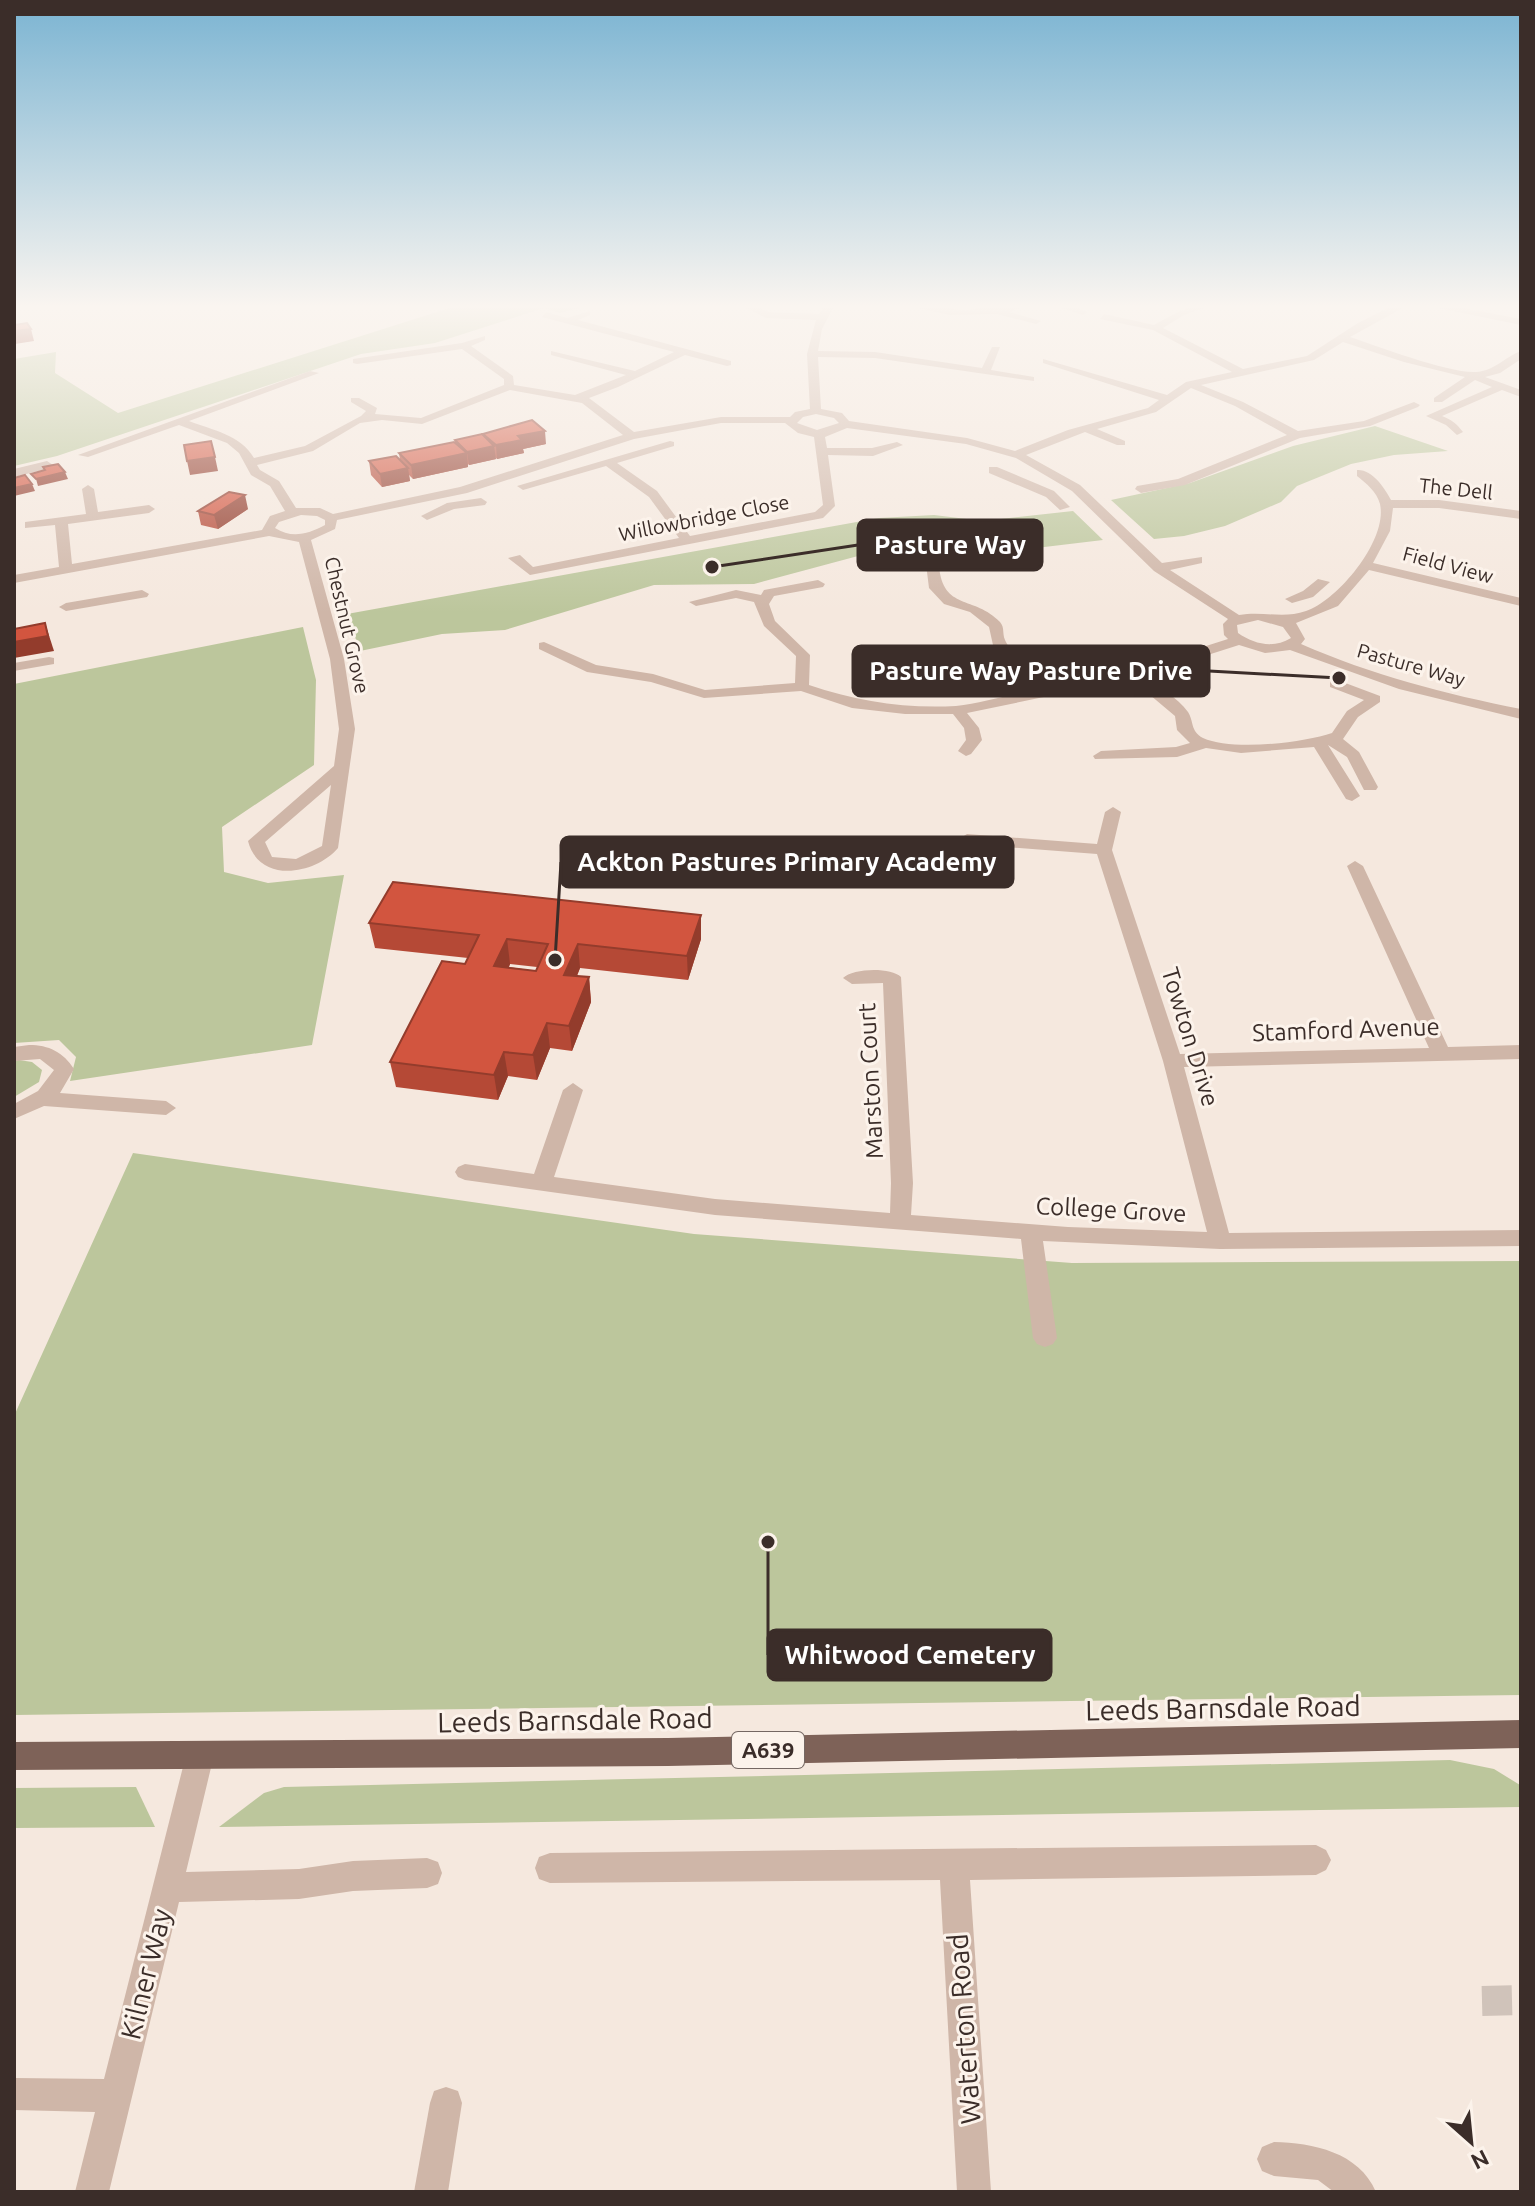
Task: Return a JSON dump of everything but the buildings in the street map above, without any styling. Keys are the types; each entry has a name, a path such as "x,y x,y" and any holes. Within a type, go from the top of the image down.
{"main road":[{"name":"Leeds Barnsdale Road","path":"14,1756 668,1752 1521,1734"}],"street":[{"path":"84,455 222,407"},
{"path":"249,463 309,449 365,418 373,410 368,407"},
{"path":"365,418 422,421 458,407"},
{"path":"598,407 632,436"},
{"path":"816,407 816,411"},
{"path":"1015,455 1085,428 1128,418 1156,407"},
{"path":"1244,407 1297,435"},
{"path":"1141,489 1181,482 1297,435 1366,424 1409,407"},
{"path":"1456,407 1432,416 1450,423 1457,432"},
{"path":"331,518 333,522 328,529 304,538 282,538 271,532 269,524 292,512 311,511 331,518 434,497 632,436 721,420 790,420 799,414 816,411 838,415 845,424 958,439 1015,455 1082,494 1159,568 1237,619 1258,616 1286,622 1298,634 1292,645 1264,648 1238,641 1134,674 1043,690 957,710 905,710 852,704 802,687 704,694 653,678 592,669 544,646"},
{"path":"790,420 796,429 819,433 839,429 845,424"},
{"path":"181,422 231,441 244,451 255,472 275,484 292,512"},
{"path":"949,424 983,431"},
{"path":"1085,428 1121,443"},
{"path":"958,439 969,429"},
{"name":"Willowbridge Close","path":"515,558 530,571 819,515 829,506 819,433"},
{"path":"523,486 670,444"},
{"path":"820,451 873,452 897,445"},
{"path":"607,461 653,494 687,541"},
{"path":"14,473 47,465"},
{"path":"993,470 1059,502 1082,494"},
{"path":"1286,622 1332,603 1365,565 1387,527 1387,504 1374,482 1361,473"},
{"path":"88,489 93,516"},
{"path":"434,497 451,506"},
{"path":"427,516 451,506 481,502"},
{"name":"The Dell","path":"1387,504 1439,504 1521,515"},
{"path":"42,506 44,523"},
{"path":"29,525 149,510"},
{"path":"61,520 66,569"},
{"path":"66,607 271,532"},
{"name":"Chestnut Grove","path":"304,538 337,659 347,729 330,848 322,855 296,866 274,865 263,858 257,850 256,841 340,769"},
{"path":"999,564 965,558 928,559 934,585 949,601 975,609 996,626 998,642 1043,690"},
{"path":"1159,568 1194,565"},
{"name":"Field View","path":"1365,565 1486,597 1521,602"},
{"path":"14,579 66,569 138,582"},
{"path":"1292,599 1308,594 1323,582"},
{"path":"763,602 769,593 818,584"},
{"path":"696,602 736,594 756,596 763,602 769,623 803,655 802,687"},
{"path":"1308,594 1332,603"},
{"path":"1237,619 1229,629 1238,641"},
{"name":"Pasture Way","path":"1292,645 1387,681 1521,714"},
{"path":"14,667 49,661"},
{"path":"1134,674 1182,714 1185,733 1195,740 1256,749 1338,736 1352,714 1375,699 1335,684"},
{"path":"957,710 971,728 975,745"},
{"path":"1325,740 1354,755 1370,787"},
{"path":"1325,740 1352,796"},
{"path":"1101,756 1177,752 1207,743"},
{"path":"961,838 1104,850 1113,812"},
{"name":"Towton Drive","path":"1104,850 1173,1061 1220,1241"},
{"path":"1356,864 1441,1054"},
{"name":"Marston Court","path":"852,978 892,977 902,1183 900,1222"},
{"path":"14,1054 35,1050 50,1055 64,1069 54,1088 42,1099 14,1112"},
{"name":"Stamford Avenue","path":"1173,1061 1521,1052"},
{"path":"542,1183 573,1090"},
{"path":"42,1099 166,1108"},
{"name":"College Grove","path":"465,1172 699,1205 1031,1233 1220,1241 1521,1238"},
{"path":"1031,1233 1045,1338"},
{"name":"Kilner Way","path":"92,2192 200,1755"},
{"path":"550,1868 1316,1860"},
{"name":"Waterton Road","path":"954,1866 974,2192"},
{"path":"167,1887 299,1884 353,1876 427,1873"},
{"path":"14,2094 115,2096"},
{"path":"431,2192 446,2103"},
{"path":"1274,2159 1308,2160 1330,2165 1359,2192"}],"green space":[{"path":"14,407 108,407 118,413 137,407 203,407 57,456 14,466"},
{"path":"1375,426 1448,451 1394,455 1351,464 1297,486 1281,502 1225,526 1184,536 1154,539 1111,500 1190,483 1293,446"},
{"path":"1073,511 1103,540 1036,548 970,550 899,545 754,584 654,585 505,630 442,634 360,651 347,614 879,518 934,515 983,521"},
{"path":"303,627 316,680 314,765 222,827 224,872 268,883 344,875 312,1045 70,1081 76,1057 59,1040 14,1043 14,684"},
{"path":"14,1061 32,1062 42,1070 39,1082 14,1097"},
{"path":"133,1153 694,1234 1072,1263 1521,1261 1521,1695 14,1715 14,1416"},
{"path":"1450,1760 1494,1769 1520,1785 1521,1807 219,1827 264,1793 284,1787"},
{"path":"136,1787 155,1827 14,1828 14,1788"}],"tunnel":[{"path":"1482,2001 1521,2000"}],"place":[{"name":"Pasture Way","path":"712,567"},
{"name":"Pasture Way Pasture Drive","path":"1339,678"},
{"name":"Ackton Pastures Primary Academy","path":"555,960"},
{"name":"Whitwood Cemetery","path":"768,1542"}]}
